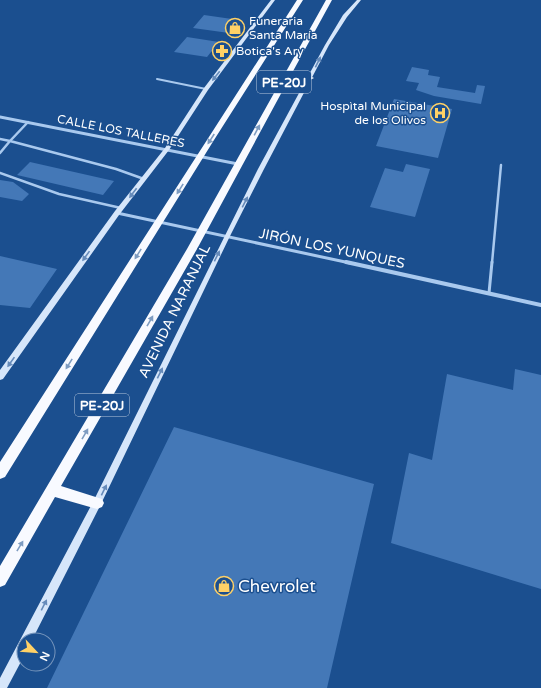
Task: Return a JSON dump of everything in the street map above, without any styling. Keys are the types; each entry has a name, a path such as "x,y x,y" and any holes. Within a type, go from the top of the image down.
{"highway":[{"name":"PE-20J","path":"0,472 300,0"},
{"name":"AVENIDA NARANJAL","path":"0,580 202,230 329,0"},
{"path":"288,75 310,78"},
{"path":"53,490 97,503"}],"main road":[{"path":"0,377 120,211 167,149 206,89 273,0"},
{"name":"AVENIDA NARANJAL","path":"30,632 97,503 227,236 327,45 345,16 359,0"},
{"path":"1,688 16,659"}],"street":[{"name":"CALLE LOS TALLERES","path":"0,116 238,164"},
{"name":"JIRÓN LOS YUNQUES","path":"120,211 159,221 541,305"}],"lane":[{"path":"157,80 206,89"},
{"path":"0,153 28,122"},
{"path":"0,139 116,169 144,179"},
{"path":"489,294 501,164"},
{"path":"0,173 32,186 120,211"}],"building":[{"path":"204,15 239,20 229,33 193,28"},
{"path":"187,37 219,42 207,57 174,52"},
{"path":"412,67 429,70 428,75 440,77 437,87 475,93 477,85 485,86 481,104 434,96 416,90 419,83 406,81"},
{"path":"394,99 452,109 438,158 376,146"},
{"path":"30,162 114,181 103,195 17,175"},
{"path":"406,164 430,169 415,217 370,207 385,168 403,172"},
{"path":"0,180 13,182 29,194 22,201 0,197"},
{"path":"0,256 57,269 30,308 0,305"},
{"path":"515,369 541,375 541,589 391,543 409,453 432,460 447,374 513,390"},
{"name":"Chevrolet","path":"174,427 374,484 327,688 47,688"}],"place":[{"name":"Funeraria Santa María","path":"235,28"},
{"name":"Botica's Ary","path":"222,51"},
{"name":"Hospìtal Municipal de los Olivos","path":"440,113"},
{"name":"Chevrolet","path":"224,586"}]}
